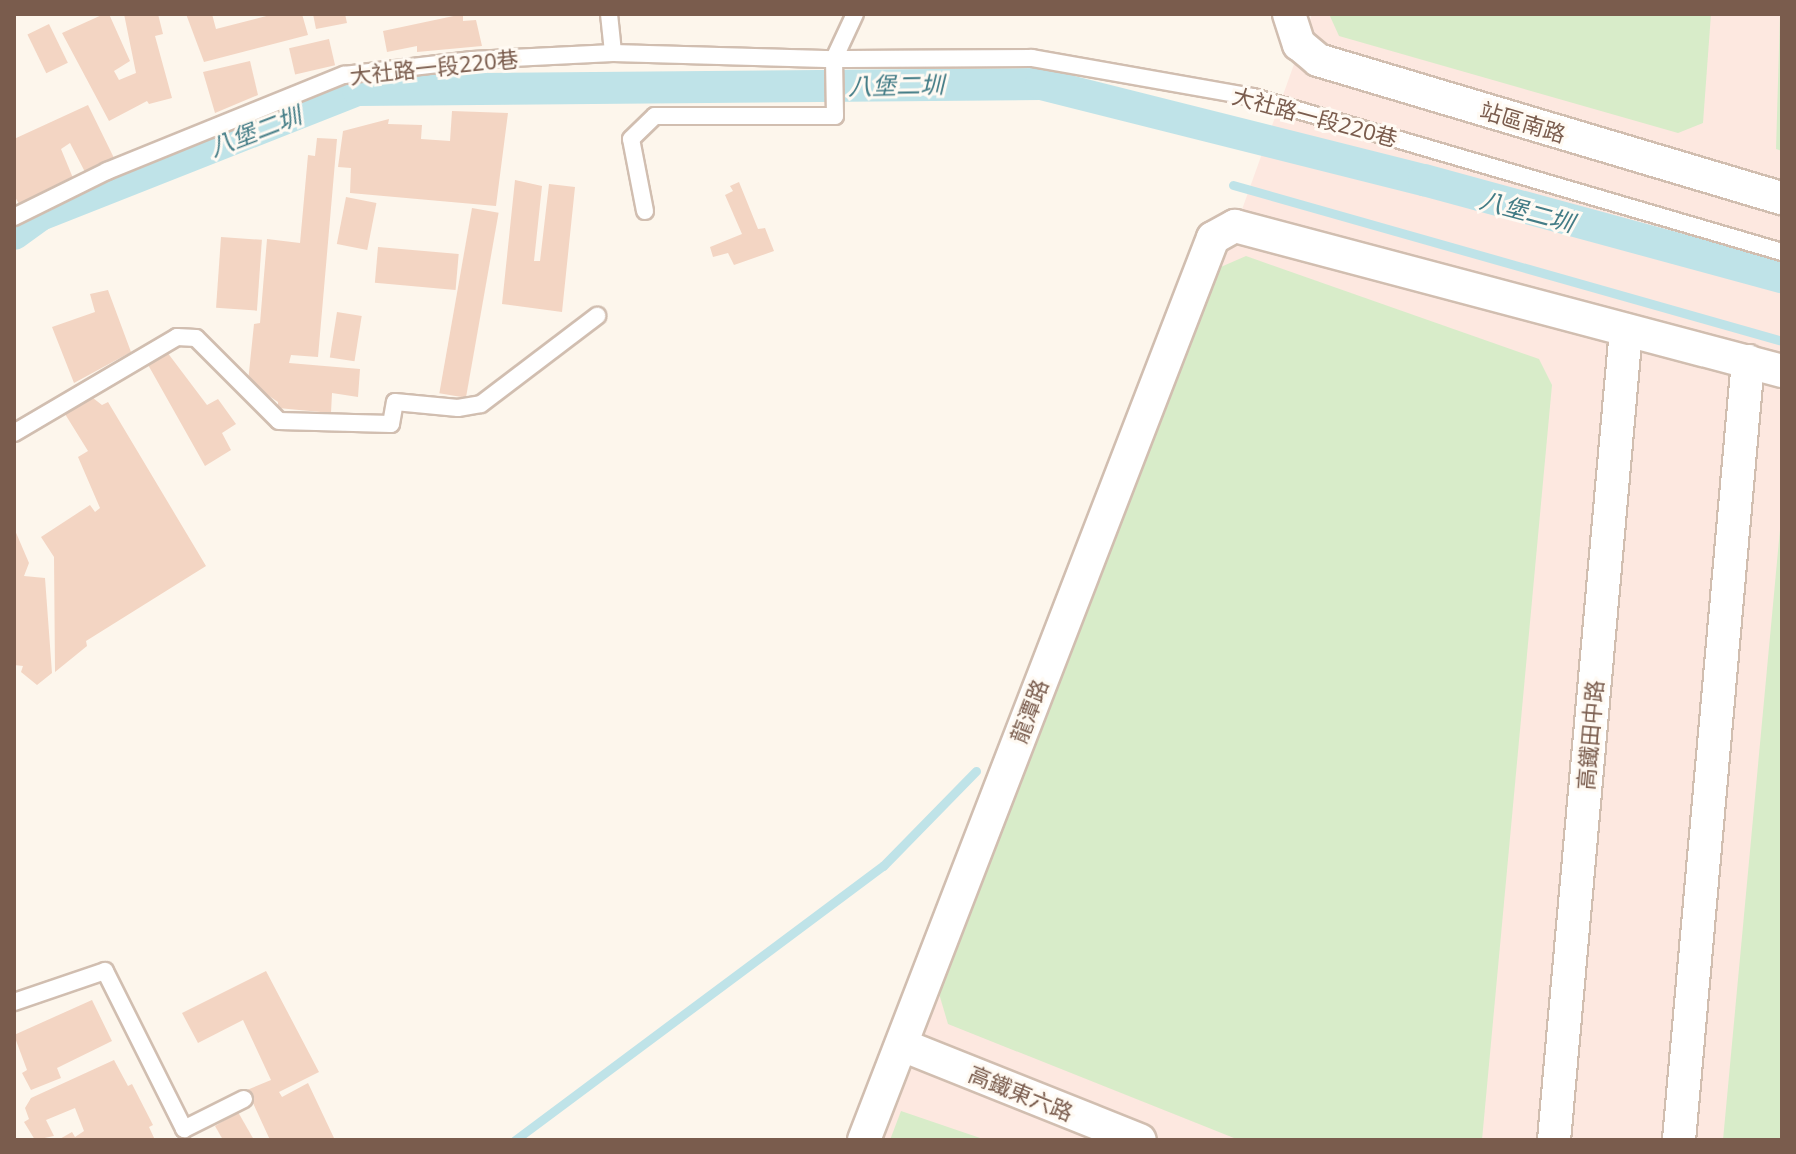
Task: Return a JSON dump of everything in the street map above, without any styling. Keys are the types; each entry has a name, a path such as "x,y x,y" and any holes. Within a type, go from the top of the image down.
{"street":[{"name":"站區南路","path":"1289,14 1299,44 1318,60 1782,198"},
{"name":"龍潭路","path":"864,1140 1213,238 1235,226 1782,371"},
{"name":"高鐵田中路","path":"1554,1140 1626,330"},
{"path":"1679,1140 1748,361"},
{"name":"高鐵東六路","path":"902,1045 1140,1140"}],"lane":[{"path":"609,14 613,53"},
{"path":"645,211 631,139 655,116 835,116 834,59 855,14"},
{"name":"大社路一段220巷","path":"14,217 107,171 344,75 472,60 613,53 834,59 1032,58 1253,97 1782,252"},
{"path":"14,433 177,337 196,338 279,421 391,424 395,402 458,408 481,404 597,316"},
{"path":"14,1002 105,971 184,1129 244,1099"}],"shaded area":[{"path":"1312,14 1782,14 1782,1140 876,1140 1216,282"}],"green space":[{"path":"1329,14 1711,14 1703,123 1678,133 1339,36"},
{"path":"1782,14 1782,151 1776,149"},
{"path":"1246,256 1539,359 1552,385 1482,1140 1239,1140 948,1024 937,987 1207,273"},
{"path":"1782,508 1782,1140 1723,1140"},
{"path":"901,1111 986,1140 890,1140"}],"building":[{"path":"109,14 130,61 114,71 119,80 136,73 124,14 158,14 163,34 155,36 172,98 149,104 147,101 109,121 62,33"},
{"path":"186,14 212,14 216,29 274,14 302,14 308,35 204,62"},
{"path":"313,14 345,14 347,23 316,29"},
{"path":"463,14 463,21 476,20 482,46 417,52 417,46 387,52 383,31"},
{"path":"49,24 68,63 46,73 27,35"},
{"path":"329,39 335,65 295,75 289,48"},
{"path":"250,61 258,95 215,113 203,72"},
{"path":"88,105 114,158 85,172 70,143 61,149 73,178 19,204 14,195 14,139"},
{"path":"452,111 508,113 496,206 350,193 351,168 338,167 343,131 389,119 388,124 422,125 421,139 450,141"},
{"path":"317,138 337,139 318,357 291,355 289,363 360,369 358,397 332,393 331,413 278,408 278,402 248,382 254,324 260,323 267,239 300,243 308,155 315,156"},
{"path":"515,180 542,186 534,261 540,261 549,184 575,187 562,312 502,304"},
{"path":"739,182 758,229 765,228 774,251 734,265 728,253 713,257 710,247 742,234 725,195 733,191 730,186"},
{"path":"346,197 376,203 367,250 337,244"},
{"path":"472,208 499,213 466,398 439,393"},
{"path":"221,237 262,240 257,311 216,308"},
{"path":"378,247 459,254 456,290 375,283"},
{"path":"108,290 131,352 74,383 52,327 95,312 90,294"},
{"path":"337,312 362,316 354,361 330,357"},
{"path":"167,352 207,405 218,399 236,424 222,433 231,450 205,466 147,363"},
{"path":"93,398 102,405 108,402 206,566 86,641 87,646 55,672 54,557 41,537 90,505 95,512 100,508 78,457 88,451 65,414"},
{"path":"14,528 29,563 24,576 45,578 52,673 37,685 21,672 23,666 14,665"},
{"path":"266,971 319,1072 279,1092 282,1097 308,1083 334,1138 331,1140 270,1140 247,1090 271,1080 243,1020 198,1043 182,1013"},
{"path":"92,1000 112,1041 57,1068 61,1078 31,1090 22,1073 27,1070 14,1035"},
{"path":"114,1060 128,1086 132,1084 153,1125 149,1127 155,1140 58,1140 72,1132 75,1137 84,1131 75,1108 46,1120 54,1136 35,1140 24,1122 29,1119 25,1108 31,1098"},
{"path":"238,1112 254,1140 223,1140 215,1126"}],"waterway":[{"name":"八堡二圳","path":"14,234 40,215 358,90 1041,84 1424,180 1782,277"},
{"path":"1233,185 1782,341"},
{"path":"515,1140 883,866 976,771"}]}
